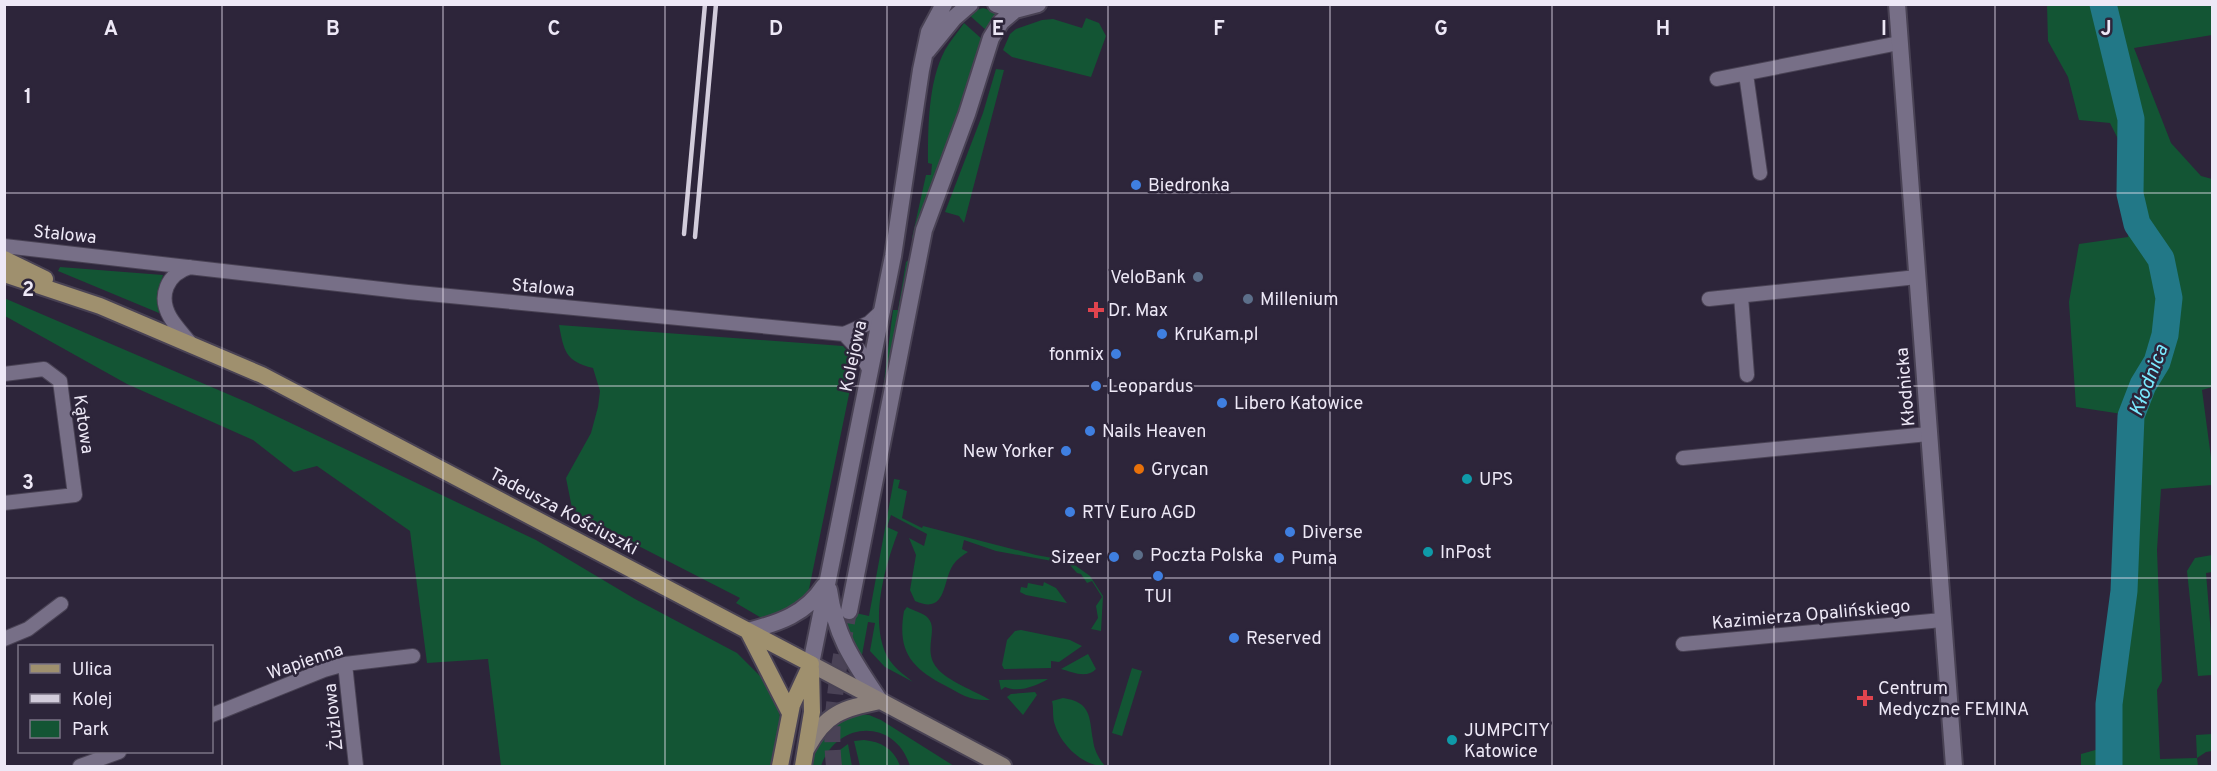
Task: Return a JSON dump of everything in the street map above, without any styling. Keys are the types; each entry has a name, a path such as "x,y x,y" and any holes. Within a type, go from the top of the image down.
{"main road":[{"name":"Tadeusza Kościuszki","path":"4,259 100,306 262,375 372,431 1003,766"},
{"name":"Tadeusza Kościuszki","path":"4,274 100,306"},
{"path":"748,631 790,713"},
{"name":"Kolejowa","path":"780,766 790,713 811,664"},
{"name":"Kolejowa","path":"805,758 812,712 811,664"},
{"path":"805,758 815,733 830,717 852,707 880,701"}],"street":[{"name":"Kolejowa","path":"811,664 883,310 929,32 944,4"},
{"name":"Kolejowa","path":"925,54 954,18 970,4"},
{"path":"996,4 1015,10 1030,8 1038,4"},
{"name":"Kłodnicka","path":"1897,4 1954,766"},
{"path":"849,611 924,230 967,114 991,38 1001,22 1015,10"},
{"path":"1718,80 1899,43"},
{"path":"1746,74 1760,173"},
{"name":"Stalowa","path":"4,246 408,292 844,333"},
{"path":"191,344 170,317 165,301 167,287 176,273 193,266"},
{"path":"1709,299 1917,277"},
{"path":"1741,296 1747,375"},
{"path":"870,371 859,350 844,333 869,323 883,310"},
{"name":"Kątowa","path":"4,374 44,369 60,381 75,495 4,503"},
{"path":"1683,458 1928,434"},
{"path":"748,631 783,621 796,614 816,599 828,580"},
{"path":"828,580 831,604 847,651 880,701"},
{"path":"4,639 28,628 61,604"},
{"name":"Kazimierza Opalińskiego","path":"1683,644 1942,620"},
{"name":"Wapienna","path":"213,715 324,670 345,664 413,656"},
{"name":"Żużlowa","path":"345,664 356,766"},
{"path":"80,766 116,753"}],"green space":[{"path":"2047,5 2212,5 2212,35 2134,48 2171,143 2201,176 2212,179 2212,387 2202,390 2212,465 2212,485 2161,489 2157,550 2162,681 2157,690 2160,759 2197,758 2198,766 2081,766 2081,754 2099,749 2102,655 2118,571 2119,511 2123,483 2122,414 2076,407 2069,302 2079,244 2128,237 2123,149 2110,123 2079,120 2068,77 2048,41"},
{"path":"983,8 999,13 987,31 967,13"},
{"path":"1086,18 1099,23 1106,36 1091,77 1012,57 1003,50 1010,34 1016,29 1042,20 1053,19 1082,28"},
{"path":"964,23 983,40 930,187 915,239 912,238 926,175 931,175 932,164 928,163 928,135 935,76 945,50"},
{"path":"996,69 1004,70 964,223 959,216 945,212 983,113"},
{"path":"910,259 882,398 893,310 898,310 906,262"},
{"path":"60,267 163,275 158,292 159,313 58,271"},
{"path":"4,298 251,404 536,540 635,599 737,653 761,677 775,696 780,717 773,766 501,766 488,659 427,663 410,531 317,466 294,472 253,440 127,384 5,316"},
{"path":"559,325 843,346 853,357 854,370 809,589 798,604 765,620 736,603 740,598 580,516 572,508 566,478 591,433 600,391 593,368 577,362 567,354"},
{"path":"894,479 900,480 898,488 907,491 902,518 922,528 923,526 1036,555 1069,561 1090,576 1103,596 1101,631 1091,629 1098,618 1096,606 1102,597 1092,581 1087,583 1081,574 1069,564 996,551 964,540 962,549 968,552 953,565 938,600 933,604 915,601 910,590 916,555 909,538 924,546 927,534 891,515 887,527 898,532 884,577 879,627 887,656 895,667 913,682 885,667 870,651 875,623 868,622 862,655 860,654 847,631 842,610 869,616"},
{"path":"2212,555 2212,572 2206,573 2212,675 2198,676 2187,571 2195,558"},
{"path":"1044,582 1056,588 1067,603 1020,592 1021,587 1027,588 1028,583 1043,586"},
{"path":"907,607 924,615 931,623 930,647 937,668 954,681 990,700 977,700 962,695 915,665 905,648 903,637 902,625 904,611"},
{"path":"1021,630 1070,640 1082,646 1059,662 1051,661 1051,668 1004,669 1002,665 1007,640 1015,631"},
{"path":"1088,654 1096,669 1092,672 1079,674 1061,669"},
{"path":"1132,668 1142,671 1122,736 1112,733"},
{"path":"1048,679 1027,688 1005,687 1001,690 999,680"},
{"path":"1035,692 1037,695 1023,715 1007,697 1011,694"},
{"path":"1063,698 1084,707 1089,718 1094,747 1105,766 1082,759 1062,740 1054,722 1052,701"},
{"path":"855,714 869,715 881,720 954,766 910,766 903,750 892,739 879,733 866,731 852,733 840,740 829,751 821,766 812,766 817,746 825,732 836,723"},
{"path":"2212,734 2212,751 2197,758 2196,735"},
{"path":"864,740 886,747 900,766 860,766 854,741"},
{"path":"848,744 852,766 830,766 837,752"}],"waterway":[{"name":"Kłodnica","path":"2103,4 2131,119 2130,194 2137,224 2161,259 2169,298 2165,335 2157,362 2143,385 2131,416 2124,591 2109,704 2109,766"}],"tunnel":[{"path":"834,766 834,708 849,611"}],"railway":[{"path":"684,234 705,4"},
{"path":"695,237 716,4"}],"place":[{"name":"Biedronka","path":"1136,185"},
{"name":"VeloBank","path":"1198,277"},
{"name":"Millenium","path":"1248,299"},
{"name":"Dr. Max","path":"1096,310"},
{"name":"KruKam.pl","path":"1162,334"},
{"name":"fonmix","path":"1116,354"},
{"name":"Leopardus","path":"1096,386"},
{"name":"Libero Katowice","path":"1222,403"},
{"name":"Nails Heaven","path":"1090,431"},
{"name":"New Yorker","path":"1066,451"},
{"name":"Grycan","path":"1139,469"},
{"name":"UPS","path":"1467,479"},
{"name":"RTV Euro AGD","path":"1070,512"},
{"name":"Diverse","path":"1290,532"},
{"name":"InPost","path":"1428,552"},
{"name":"Poczta Polska","path":"1138,555"},
{"name":"Sizeer","path":"1114,557"},
{"name":"Puma","path":"1279,558"},
{"name":"TUI","path":"1158,576"},
{"name":"Reserved","path":"1234,638"},
{"name":"Centrum Medyczne FEMINA","path":"1865,698"},
{"name":"JUMPCITY Katowice","path":"1452,740"}]}
